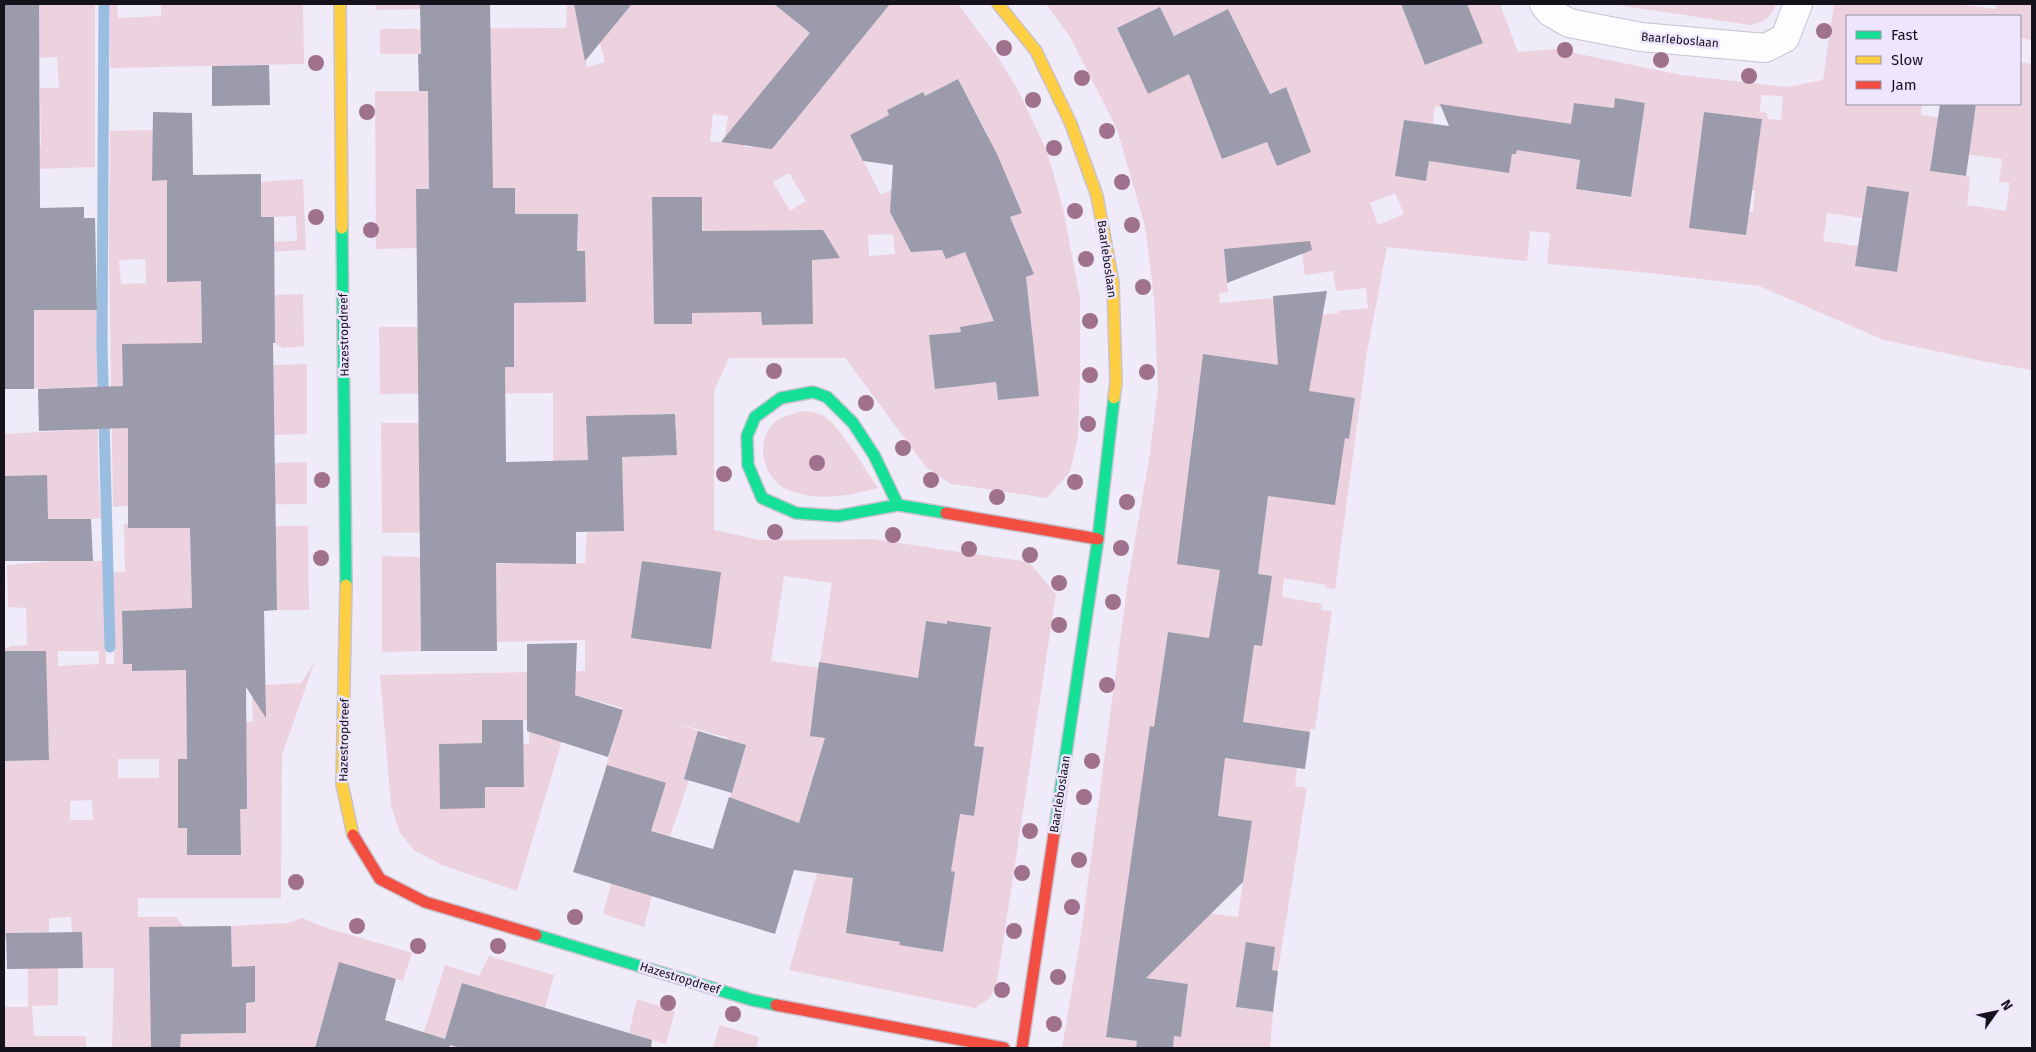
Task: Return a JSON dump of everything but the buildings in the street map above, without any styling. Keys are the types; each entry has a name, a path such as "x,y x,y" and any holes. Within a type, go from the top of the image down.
{"street":[{"name":"Hazestropdreef","path":"340,4 346,596 342,784 351,832 380,879 425,902 752,1000 1004,1048"},
{"name":"Baarleboslaan","path":"998,4 1036,51 1072,124 1097,196 1113,283 1116,383 1098,539 1022,1048"},
{"name":"Baarleboslaan","path":"1544,4 1550,12 1569,23 1641,37 1765,48 1785,38 1798,4"},
{"path":"898,505 874,455 853,423 828,397 813,392 781,398 755,417 747,436 748,465 762,498 796,513 838,516 898,505 1098,539"}],"shaded area":[{"path":"39,4 95,4 95,167 4,170 4,146 41,146 40,88 59,88 57,57 4,59 4,35 18,34 18,32 39,32"},
{"path":"110,4 117,4 118,18 161,16 161,4 303,4 304,64 110,68"},
{"path":"375,4 421,4 420,9 376,10"},
{"path":"567,4 613,4 625,13 632,4 774,4 810,33 767,87 800,114 890,4 958,4 999,59 1018,90 1047,151 1063,208 1080,298 1080,375 1078,437 1070,472 1047,498 951,484 926,467 845,358 729,358 714,391 714,530 760,540 872,539 1029,562 1056,594 997,982 990,998 975,1008 789,970 831,825 842,760 821,752 801,815 810,818 791,873 735,846 715,840 732,793 746,745 721,739 730,738 678,724 698,731 689,780 670,836 651,831 666,783 605,770 623,708 569,693 562,741 517,891 442,865 415,851 400,833 391,806 380,675 585,671 585,640 497,642 496,564 585,563 587,531 382,533 381,423 419,423 553,506 553,393 380,394 379,327 418,327 418,367 514,367 514,302 585,302 585,251 577,251 578,215 516,247 514,188 416,189 417,248 376,249 375,91 428,91 492,136 419,54 380,54 380,29 566,28","holes":["600,43 605,62 587,67 583,46","958,79 989,137 881,195 850,135 889,115 887,110 922,92 925,96","713,114 728,116 724,143 710,141","779,118 779,142 774,142 774,147 745,147 743,119","789,173 806,201 790,211 773,182","653,197 702,197 703,253 691,253 692,324 654,324","1021,213 1010,217 1033,274 1005,286 965,252 946,259 933,227","806,230 806,248 812,248 813,324 762,325 761,312 746,312 761,231","893,234 895,254 869,256 868,235","980,323 981,333 1038,395 998,400 996,382 935,388 930,335 961,332 961,327","675,414 677,455 622,457 582,511 561,461 588,460 587,416","784,576 832,583 819,668 771,661","926,621 947,624 948,621 991,627 981,696 922,650","866,670 899,675 896,700","529,720 529,744 523,744 524,787 485,787 485,808 440,808 439,744 482,743 482,721","887,733 984,747 974,816 876,802","851,852 847,877 827,875","955,872 943,952 900,945 900,942 860,936"]},
{"path":"1046,4 1401,4 1425,65 1482,43 1467,4 1500,4 1518,52 1555,49 1681,75 1786,87 1823,80 1834,4 1956,4 1996,9 1997,4 2032,4 2032,40 2021,38 2021,15 1846,15 1846,105 1922,105 1921,115 1973,122 1976,105 2021,105 2021,62 2032,64 2032,370 1884,340 1759,286 1651,273 1547,264 1550,233 1530,231 1527,261 1387,247 1367,352 1335,589 1326,588 1326,585 1284,578 1282,597 1322,604 1321,610 1332,611 1315,729 1310,729 1310,732 1269,726 1263,763 1297,768 1295,786 1307,788 1278,971 1249,966 1241,1008 1273,1012 1270,1048 1173,1048 1174,1036 1181,1037 1188,984 1115,973 1106,1037 1137,1041 1136,1048 1062,1048 1080,941 1128,581 1150,453 1158,388 1154,298 1145,226 1117,129 1070,37","holes":["1160,7 1174,36 1228,9 1249,52 1189,73 1148,94 1117,28","1286,87 1311,152 1277,165 1267,142 1222,159 1206,118","1761,95 1783,96 1781,120 1767,119 1767,113 1760,112","1615,98 1645,103 1631,198 1576,189 1580,160 1567,158 1574,103 1614,108","1435,106 1466,111 1520,131 1516,154 1512,154 1509,173 1429,161 1426,181 1395,176 1404,120 1433,124","1704,112 1762,119 1752,190 1755,191 1753,212 1749,212 1746,235 1689,228","1933,150 2002,159 1999,182 2010,183 2006,211 1967,205 1970,177 1930,171","1867,186 1908,192 1897,272 1855,266 1858,246 1823,241 1827,213 1862,218","1395,193 1404,214 1378,225 1370,203","1301,245 1305,275 1333,271 1336,291 1366,288 1368,308 1309,316 1273,298 1220,303 1219,293 1228,292 1224,249","1204,354 1237,444 1192,437","1318,393 1355,398 1349,439 1312,433","1189,482 1265,519 1258,574","1213,617 1262,646 1254,645 1247,693 1161,680 1168,632 1209,638","1245,868 1238,917 1199,912"]},
{"path":"1611,4 1776,4 1772,13 1766,19 1750,25"},
{"path":"192,129 193,157 153,157 152,181 167,180 167,226 261,225 261,182 303,179 306,250 264,252 201,275 202,344 122,345 123,370 307,364 307,434 274,435 274,463 307,462 307,504 176,506 128,455 128,506 113,507 109,252 110,131","holes":["296,216 297,241 268,242 267,217","145,259 146,283 121,284 119,260"]},
{"path":"303,294 304,346 283,348 275,343 274,295"},
{"path":"88,306 97,306 98,473 101,518 91,519 16,544 47,511 47,475 4,476 4,434 78,430 92,387 15,389 14,335 34,307 50,310 87,310"},
{"path":"802,411 820,414 831,422 846,439 878,488 833,497 811,496 788,490 772,478 764,460 763,449 768,431 777,421"},
{"path":"124,524 218,527 191,571 192,609 122,611 122,634 132,633 133,636 122,636 122,656 132,656 133,671 169,670 186,661 187,723 253,722 252,697 266,697 265,685 301,683 315,661 282,755 281,898 138,898 138,917 176,917 184,927 184,933 149,934 150,1000 192,999 193,1034 246,1033 246,1003 255,1002 255,967 232,967 231,926 289,923 302,918 327,928 412,953 403,981 339,963 315,1047 319,1048 112,1048 114,968 83,968 82,933 72,932 71,917 49,918 49,932 7,933 6,940 4,940 4,761 49,760 47,694 4,695 4,648 27,645 26,608 8,607 7,565 56,561 103,561 106,664 114,664 115,637 111,572 125,572","holes":["58,651 99,651 99,664 58,666","118,759 159,759 159,778 118,778","246,779 247,809 240,809 240,855 187,855 187,828 178,828","92,800 93,820 70,820 70,801"]},
{"path":"275,526 308,526 309,610 277,610"},
{"path":"382,556 420,557 421,651 382,652"},
{"path":"611,884 652,896 644,927 603,914"},
{"path":"489,956 554,975 545,1008 462,983 445,1043 462,1048 419,1048 445,965 479,976"},
{"path":"58,961 58,1005 32,1006 34,1036 86,1036 86,1048 4,1048 4,1007 28,1007 28,962"},
{"path":"637,999 675,1011 666,1044 629,1033"},
{"path":"720,1025 759,1037 756,1048 713,1048"}],"waterway":[{"path":"104,4 102,345 110,647"}],"traffic: fast":[{"path":"342,228 346,585"},
{"path":"898,505 838,516 796,513 762,498 748,465 747,436 755,417 781,398 813,392 827,397 853,423 874,455 898,505 946,513"},
{"path":"1054,834 1098,539 1114,398"},
{"path":"536,935 752,1000 776,1005"}],"traffic: slow":[{"path":"340,4 342,228"},
{"path":"998,4 1036,51 1071,124 1097,196 1113,283 1116,383 1114,398"},
{"path":"346,585 342,784 353,835"}],"traffic: jam":[{"path":"946,513 1098,539"},
{"path":"1022,1048 1054,834"},
{"path":"353,835 380,879 425,902 536,935"},
{"path":"776,1005 1004,1048"}]}
